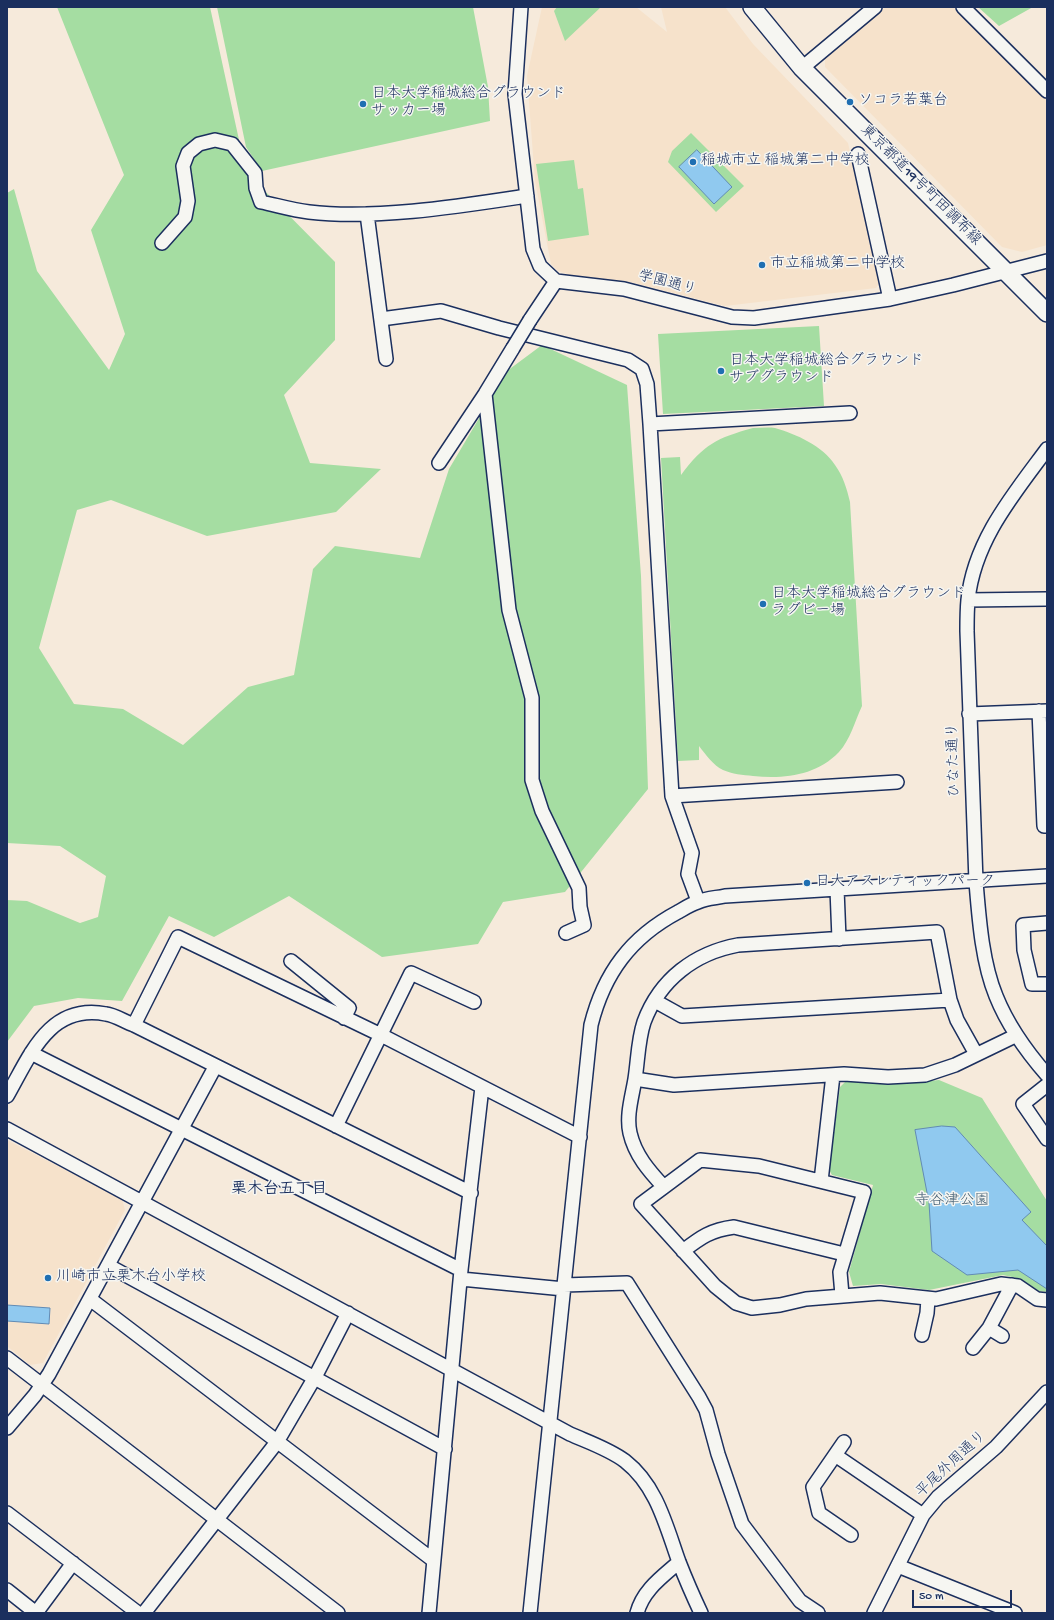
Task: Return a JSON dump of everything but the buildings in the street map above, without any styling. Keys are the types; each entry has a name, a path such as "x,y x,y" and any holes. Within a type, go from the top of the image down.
{"main road":[{"name":"東京都道19号町田調布線","path":"752,7 802,68 1045,312"}],"street":[{"path":"439,463 486,394 530,320 556,281 540,266 533,249 515,94 521,7"},
{"path":"802,68 876,7"},
{"path":"963,7 1047,91"},
{"path":"162,243 185,218 188,201 183,166 188,153 200,144 216,140 232,144 255,173 256,188 261,202 309,212 367,214 424,209 527,196"},
{"path":"858,154 890,299"},
{"path":"367,214 386,359"},
{"name":"学園通り","path":"556,281 624,289 732,317 769,317 890,299 1047,261"},
{"path":"381,319 441,311 499,328 628,360 642,369 647,384 650,424 672,796 692,853 688,874 698,901"},
{"path":"486,394 509,610 532,698 532,780 542,811 579,888 580,907 584,925 566,933"},
{"path":"650,424 850,413"},
{"name":"ひなた通り","path":"1047,449 990,530 978,560 968,600 967,631 976,882 979,917 995,995 1015,1036 1047,1075"},
{"path":"968,600 1047,599"},
{"path":"969,714 1043,711 1044,826 1047,826"},
{"path":"672,796 897,782"},
{"path":"530,1613 551,1424 591,1025 597,1002 608,978 622,956 640,938 662,920 698,901 725,896 976,882 1047,876"},
{"path":"837,889 839,939"},
{"path":"1047,923 1023,925 1024,950 1032,984 1047,984"},
{"path":"664,1187 638,1155 630,1133 629,1115 640,1037 644,1022 655,1001 670,979 685,965 719,949 738,945 937,932 950,1000 957,1020 976,1054"},
{"path":"134,1025 178,937 381,1035 580,1137"},
{"path":"292,960 349,1008 344,1018"},
{"path":"336,1126 412,973 474,1002"},
{"path":"655,1001 682,1016 950,1000"},
{"path":"7,1096 31,1053 52,1025 69,1016 87,1012 107,1014 134,1025 471,1193"},
{"path":"635,1079 674,1085 844,1074 888,1077 925,1075 955,1065 1015,1036"},
{"path":"31,1053 182,1129 461,1275 564,1287 627,1283 699,1396 706,1410 718,1454 742,1524 800,1601 818,1613"},
{"path":"7,1428 42,1384 109,1266 216,1066"},
{"path":"821,1181 833,1075"},
{"path":"1047,1085 1023,1104 1047,1138"},
{"path":"429,1613 454,1369 461,1275 482,1087"},
{"path":"7,1129 454,1369 551,1424 617,1456 640,1476 652,1493 664,1517 679,1562 691,1593 701,1613"},
{"path":"842,1295 840,1272 844,1254 864,1192 759,1166 700,1160 641,1204 715,1286 736,1303 752,1308 780,1305 806,1299 880,1293 936,1299 1001,1284 1018,1286 1037,1299 1047,1300"},
{"path":"683,1251 705,1234 718,1229 734,1227 746,1228 844,1254"},
{"path":"109,1266 446,1449"},
{"path":"973,1348 989,1328 1012,1285"},
{"path":"90,1299 434,1560"},
{"path":"922,1335 927,1314 928,1299"},
{"path":"144,1613 218,1520 277,1442 315,1377 348,1313"},
{"path":"989,1328 1002,1336"},
{"path":"7,1358 338,1613"},
{"name":"平尾外周通り","path":"874,1613 923,1514 938,1497 996,1447 1047,1392"},
{"path":"844,1442 813,1487 819,1512 851,1535"},
{"path":"835,1455 923,1514"},
{"path":"7,1513 138,1613"},
{"path":"637,1613 640,1603 648,1590 679,1562"},
{"path":"7,1590 36,1613 73,1563"},
{"path":"898,1566 1015,1613"}],"shaded area":[{"name":"稲城市立 稲城第二中学校","path":"542,7 636,7 667,32 661,7 725,7 753,44 848,143 879,283 876,288 725,306 630,282 570,275 558,271 551,264 535,181 527,76"},
{"path":"886,7 953,7 1047,100 1047,245 1022,252 1002,247 825,67 825,57"},
{"name":"川崎市立栗木台小学校","path":"7,1140 122,1199 125,1210 43,1363 30,1365 7,1346"}],"green space":[{"path":"57,7 210,7 246,172 335,262 335,340 284,395 310,463 381,469 336,512 207,536 111,500 77,510 39,648 74,704 123,709 183,745 248,687 294,675 313,569 335,546 420,558 449,469 507,371 542,345 627,385 641,576 648,789 565,892 503,902 478,944 382,957 289,896 214,937 169,916 122,1001 78,998 34,1006 7,1042 7,900 27,901 80,923 98,917 106,876 60,846 7,843 7,193 14,189 37,271 109,370 125,334 91,230 124,175"},
{"name":"日本大学稲城総合グラウンド サッカー場","path":"217,7 473,7 488,87 490,121 262,171 246,147"},
{"path":"557,7 601,7 565,41 554,11"},
{"path":"978,7 1033,7 999,26"},
{"path":"691,133 744,186 716,212 668,162 672,151"},
{"path":"574,160 578,189 583,188 589,235 548,241 536,164"},
{"name":"日本大学稲城総合グラウンド サブグラウンド","path":"819,326 824,406 663,414 658,334"},
{"name":"日本大学稲城総合グラウンド ラグビー場","path":"753,428 775,428 800,437 824,452 838,469 848,492 850,502 862,706 843,747 830,760 810,771 776,777 753,776 726,771 713,763 699,746 699,760 678,761 661,458 680,457 681,475 689,464 704,449 720,439"},
{"name":"寺谷津公園","path":"939,1080 982,1098 1047,1201 1047,1292 1039,1291 1021,1279 1003,1275 929,1290 881,1284 853,1286 849,1272 873,1185 832,1175 829,1170 840,1087 846,1081 900,1084"}],"water":[{"path":"697,150 732,187 714,204 679,167"},
{"path":"942,1126 955,1127 1031,1212 1022,1220 1047,1246 1047,1289 1018,1270 967,1275 932,1251 929,1203 915,1130"},
{"path":"7,1305 50,1308 49,1324 7,1321"}],"place":[{"name":"ソコラ若葉台","path":"850,102"},
{"name":"日本大学稲城総合グラウンド サッカー場","path":"363,104"},
{"name":"稲城市立 稲城第二中学校","path":"693,162"},
{"name":"市立稲城第二中学校","path":"762,265"},
{"name":"日本大学稲城総合グラウンド サブグラウンド","path":"721,371"},
{"name":"日本大学稲城総合グラウンド ラグビー場","path":"763,604"},
{"name":"日大アスレティックパーク","path":"807,883"},
{"name":"川崎市立栗木台小学校","path":"48,1278"}],"district":[{"name":"栗木台五丁目","path":"279,1191"}]}
